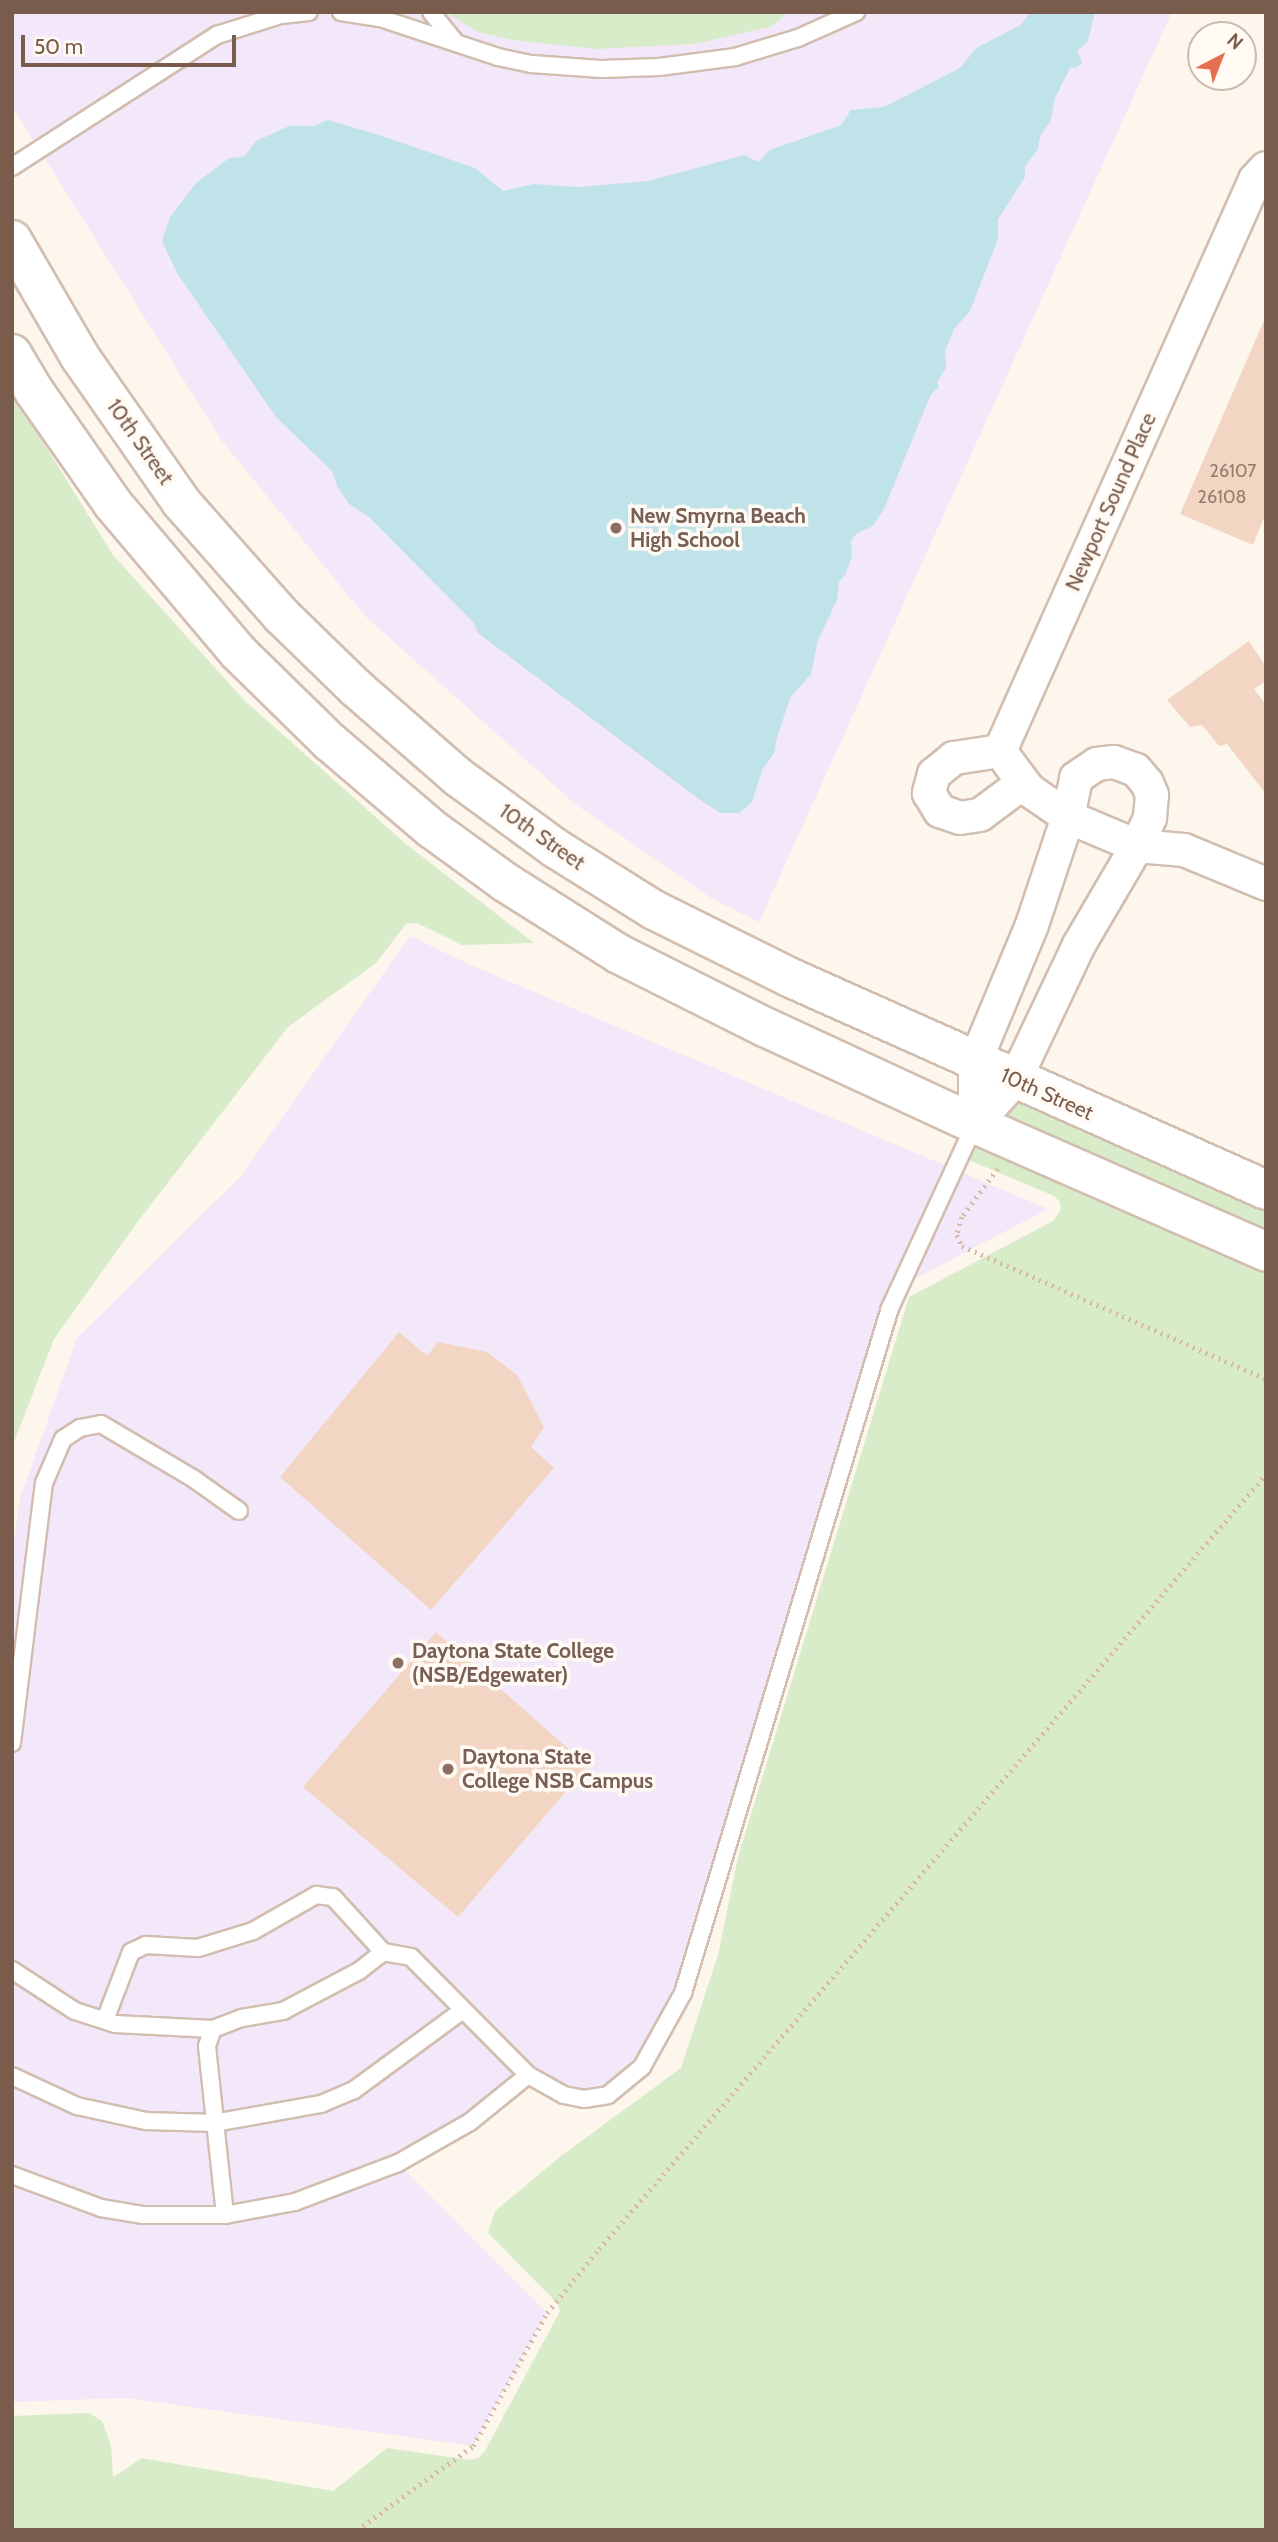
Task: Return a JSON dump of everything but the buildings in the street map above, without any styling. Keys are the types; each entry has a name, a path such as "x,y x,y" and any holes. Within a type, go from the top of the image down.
{"street":[{"name":"Newport Sound Place","path":"1000,751 1255,180 1266,168"},
{"name":"10th Street","path":"12,240 80,357 181,502 282,616 356,688 458,777 555,848 653,909 791,978 1266,1190"},
{"path":"12,354 34,391 113,504 238,652 330,743 432,829 505,883 619,954 766,1028 975,1125 1266,1252"},
{"path":"1023,783 980,815 960,818 940,811 929,793 934,774 954,758 1000,751 1023,783 1068,817 1138,846 1184,850 1266,884"},
{"path":"1106,762 1128,765 1147,783 1152,795 1150,818 1138,846 1079,945 1015,1080 975,1125 975,1062 1032,925 1068,817 1076,778 1106,762"},
{"path":"1032,925 1079,945"}],"lane":[{"path":"12,167 217,35 248,12"},
{"path":"217,35 281,15 309,12"},
{"path":"341,12 380,18 457,44 532,64 601,69 659,67 735,57 799,38 851,13"},
{"path":"431,12 457,44"},
{"path":"105,2020 131,1952 146,1945 198,1948 253,1931 316,1895 332,1897 383,1952 411,1958 528,2075 564,2095 584,2099 608,2095 642,2067 683,1993 890,1308 975,1125"},
{"path":"12,1743 44,1483 62,1439 80,1428 101,1424 194,1479 239,1511"},
{"path":"12,1970 75,2011 114,2024 213,2029 242,2018 283,2011 359,1971 383,1952"},
{"path":"12,2076 77,2106 146,2121 214,2123 321,2104 354,2090 463,2010"},
{"path":"213,2029 207,2046 225,2215"},
{"path":"12,2175 101,2208 144,2215 225,2215 295,2203 398,2163 470,2122 528,2075"}],"path":[{"path":"1018,1143 962,1217 957,1235 962,1246 1266,1379"},
{"path":"357,2530 473,2446 547,2314 599,2249 1266,1474"}],"shaded area":[{"name":"New Smyrna Beach High School","path":"12,12 1172,12 759,922 714,900 575,804 365,616 222,441 12,106"},
{"name":"Daytona State College (NSB/Edgewater)","path":"410,936 473,966 1048,1209 899,1287 683,1993 642,2067 584,2099 528,2075 399,2164 547,2313 473,2446 127,2398 12,2402 12,1555 20,1498 77,1338 240,1177"}],"green space":[{"path":"445,12 789,12 770,27 694,44 596,49 512,40 478,32"},
{"path":"12,392 113,555 244,700 406,844 534,943 462,945 417,923 406,924 376,963 288,1027 139,1220 54,1339 12,1447"},
{"path":"1017,1099 1266,1208 1266,1234 1001,1118"},
{"path":"978,1144 1266,1270 1266,2530 12,2530 12,2416 89,2413 102,2421 111,2446 113,2477 142,2458 333,2491 387,2448 470,2460 478,2458 485,2451 560,2311 557,2303 488,2233 495,2211 561,2156 681,2068 718,1955 738,1857 909,1297 1053,1221 1061,1210 1060,1202 1054,1196 964,1158"}],"water":[{"path":"1030,12 1095,12 1088,41 1077,51 1082,62 1078,67 1070,68 1055,98 1051,120 1040,137 1038,149 1025,167 1025,177 998,219 998,239 970,311 954,329 945,351 946,368 937,382 939,387 931,394 884,509 873,526 857,533 851,541 852,557 839,582 837,600 818,640 811,674 790,698 775,751 762,771 752,802 739,813 720,813 696,797 478,633 473,622 369,517 349,504 338,488 332,471 276,417 177,273 162,241 170,217 196,183 229,158 244,157 256,141 289,126 314,126 328,120 379,135 475,168 503,191 534,184 578,187 648,181 745,155 758,162 770,150 841,125 851,110 884,107 960,68 976,48 1021,25"}],"place":[{"name":"New Smyrna Beach High School","path":"616,528"},
{"name":"Daytona State College (NSB/Edgewater)","path":"398,1663"},
{"name":"Daytona State College NSB Campus","path":"448,1769"}]}
